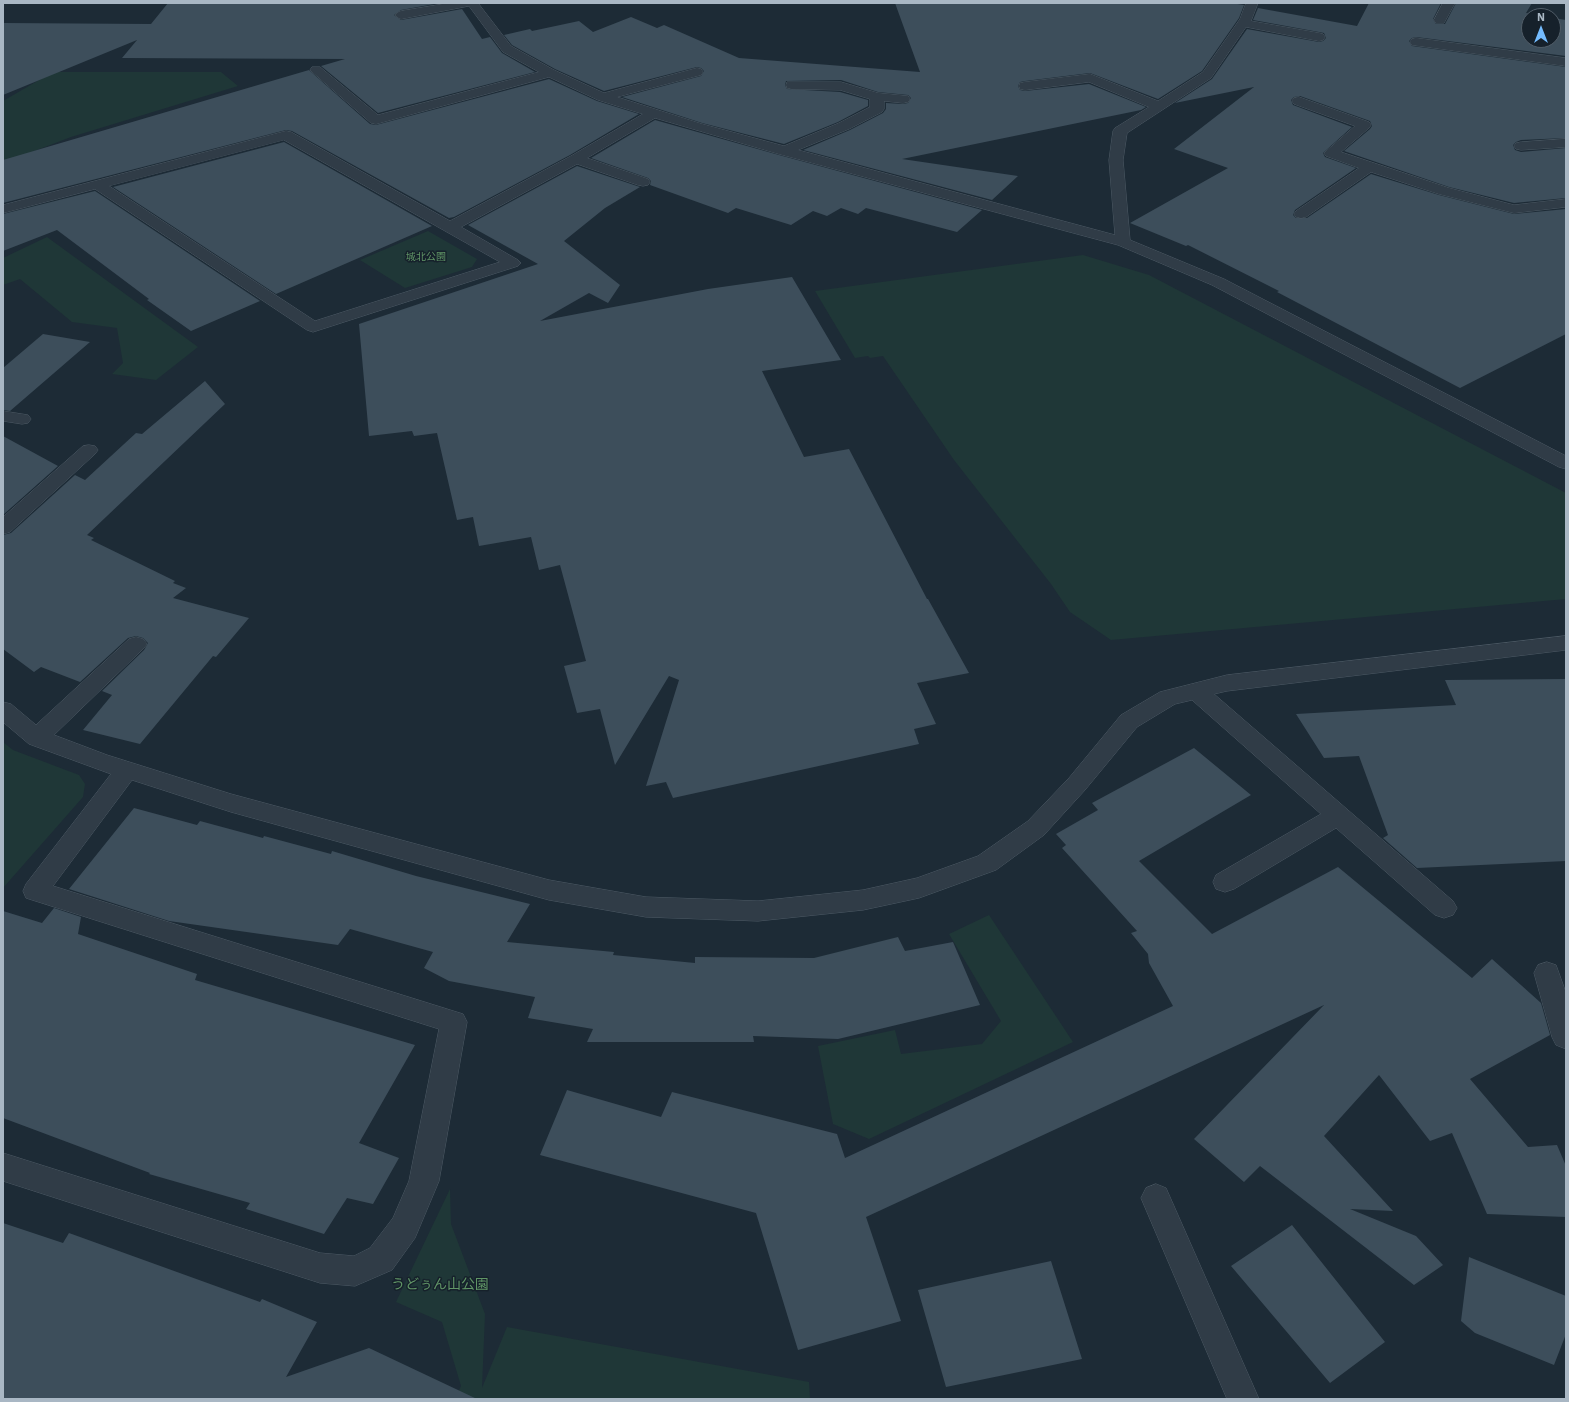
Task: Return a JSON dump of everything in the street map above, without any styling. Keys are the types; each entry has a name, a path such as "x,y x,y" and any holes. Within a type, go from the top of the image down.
{"street":[{"path":"401,15 468,3"},
{"path":"472,3 507,49 550,73 604,98 652,114 784,151 1123,242 1218,282 1566,463"},
{"path":"1123,242 1116,160 1120,131 1207,74 1246,19 1252,3"},
{"path":"1440,20 1449,3"},
{"path":"1242,23 1319,37"},
{"path":"1416,42 1435,49 1566,62"},
{"path":"316,70 376,120 418,114 550,73"},
{"path":"604,98 697,72"},
{"path":"1025,86 1090,78 1159,106"},
{"path":"792,85 841,86 877,97 903,99"},
{"path":"784,151 844,126 877,109 877,97"},
{"path":"1298,101 1364,125 1331,153 1444,191 1514,209 1566,202"},
{"path":"450,227 576,159 652,114"},
{"path":"3,209 96,184 286,135 513,263 313,327 96,184"},
{"path":"1521,146 1566,143"},
{"path":"576,159 643,182"},
{"path":"1301,214 1370,167"},
{"path":"3,416 22,420"},
{"path":"3,528 89,450"},
{"path":"3,710 37,738 126,770 231,803 549,890 646,907 758,911 863,900 919,888 987,863 1036,828 1077,784 1129,721 1168,698 1227,683 1566,643"},
{"path":"37,738 136,644"},
{"path":"1196,691 1444,908"},
{"path":"3,1167 320,1268 355,1271 381,1259 404,1228 424,1181 454,1022 35,891 126,770"},
{"path":"1225,882 1338,815"},
{"path":"1547,973 1566,1037"},
{"path":"1156,1198 1243,1399"}],"green space":[{"path":"53,72 221,72 238,86 71,137 3,163 3,101"},
{"name":"城北公園","path":"428,231 477,259 472,267 405,288 360,260"},
{"path":"47,237 198,347 156,380 112,374 123,363 117,328 72,322 20,279 3,285 3,258"},
{"path":"1083,255 1149,275 1566,493 1566,599 1111,640 1070,612 1051,584 954,460 883,356 855,358 815,291"},
{"path":"3,742 13,750 79,775 85,784 83,797 3,888"},
{"path":"989,915 1073,1042 869,1139 833,1124 818,1046 895,1030 901,1054 982,1044 1001,1021 949,934"},
{"name":"うどぅん山公園","path":"450,1189 451,1224 485,1314 482,1388 507,1327 809,1382 810,1399 455,1399 461,1386 442,1322 396,1302"}],"building":[{"path":"168,3 440,3 401,10 394,15 401,20 462,9 482,39 490,37 502,53 535,72 378,113 321,66 345,59 122,58 137,40 3,95 3,23 151,24"},
{"path":"895,3 1231,3 1244,5 1239,18 1202,71 1158,99 1090,73 1025,81 1020,82 1018,86 1020,90 1025,91 1089,84 1146,107 1141,110 902,159 1018,176 992,200 803,150 850,130 883,113 886,109 886,103 908,103 911,98 908,95 878,92 841,80 786,81 785,85 787,89 840,92 868,100 868,106 838,122 784,144 702,123 622,97 701,76 704,71 701,68 697,67 604,91 555,69 512,45 504,35 530,29 532,31 579,21 593,32 631,17 657,28 664,25 739,58 920,72"},
{"path":"1369,3 1441,3 1433,19 1436,24 1445,24 1456,3 1532,3 1529,8 1521,8 1521,48 1561,48 1561,19 1566,20 1566,56 1416,37 1409,41 1412,46 1566,67 1566,138 1521,140 1513,145 1515,150 1521,152 1566,148 1566,198 1514,203 1449,187 1344,151 1370,129 1372,126 1370,121 1300,96 1294,97 1291,100 1293,105 1352,127 1323,153 1325,157 1356,168 1295,210 1293,215 1296,218 1307,218 1371,174 1439,195 1514,214 1566,209 1566,334 1460,388 1277,292 1279,291 1188,245 1186,246 1130,223 1228,168 1174,149 1254,87 1175,103 1212,79 1247,29 1319,42 1326,38 1324,33 1253,20 1258,8 1357,26"},
{"path":"309,70 370,124 376,125 549,79 597,101 639,114 570,155 454,217 449,218 292,131 286,130 3,203 3,160"},
{"path":"655,120 982,210 957,232 866,208 858,214 841,208 827,216 813,211 791,225 736,208 728,213 650,185 651,181 648,178 591,158"},
{"path":"284,142 432,226 276,294 113,187"},
{"path":"577,166 640,187 605,208 564,241 620,285 608,303 589,293 540,321 708,289 792,277 841,360 762,371 804,457 849,449 927,599 969,673 917,683 936,724 914,729 919,744 673,798 666,782 646,786 679,680 669,676 615,765 600,709 577,713 564,666 586,661 560,565 539,570 531,537 479,546 473,517 457,520 437,433 414,436 412,431 369,436 359,324 538,264 468,225"},
{"path":"95,191 260,301 191,331 147,300 149,299 57,230 3,251 3,214"},
{"path":"43,334 90,342 10,411 3,410 3,368"},
{"path":"205,381 225,404 87,535 94,538 91,540 175,581 173,583 186,588 173,598 249,618 216,657 213,656 140,744 83,730 112,695 102,691 144,650 148,643 143,638 136,636 128,638 80,682 41,667 34,672 3,649 3,535 11,533 75,475 85,480 136,433 142,434"},
{"path":"3,436 58,466 3,515"},
{"path":"1566,679 1566,861 1417,868 1383,838 1388,835 1359,756 1324,758 1296,714 1456,705 1445,680"},
{"path":"1194,748 1251,795 1139,861 1212,934 1338,867 1472,978 1492,959 1541,1003 1550,1035 1470,1079 1528,1147 1557,1145 1566,1166 1566,1217 1487,1214 1452,1133 1430,1141 1379,1075 1324,1136 1393,1211 1350,1209 1416,1236 1443,1265 1414,1285 1260,1166 1244,1182 1194,1139 1324,1005 866,1217 901,1321 798,1350 756,1213 540,1155 567,1090 661,1117 672,1092 837,1134 845,1158 1173,1006 1149,963 1148,954 1131,933 1137,931 1062,848 1066,845 1056,834 1098,810 1092,803"},
{"path":"134,808 197,825 200,821 331,854 332,851 416,876 530,904 507,942 614,952 613,955 695,963 695,957 814,958 898,937 905,951 953,942 980,1005 838,1039 753,1036 754,1042 587,1042 593,1029 528,1018 535,997 449,981 424,968 433,952 350,929 338,945 169,921 69,889"},
{"path":"54,908 81,917 78,934 197,974 195,980 415,1045 359,1143 399,1158 373,1204 347,1198 324,1234 246,1209 250,1203 149,1174 150,1173 3,1118 3,911 42,923"},
{"path":"3,1223 63,1243 69,1233 260,1302 262,1299 317,1322 286,1377 369,1348 477,1399 3,1399"},
{"path":"1292,1225 1385,1342 1330,1383 1231,1266"},
{"path":"1469,1257 1566,1296 1566,1334 1554,1365 1475,1333 1461,1321"},
{"path":"1051,1261 1082,1359 946,1387 918,1290"}]}
